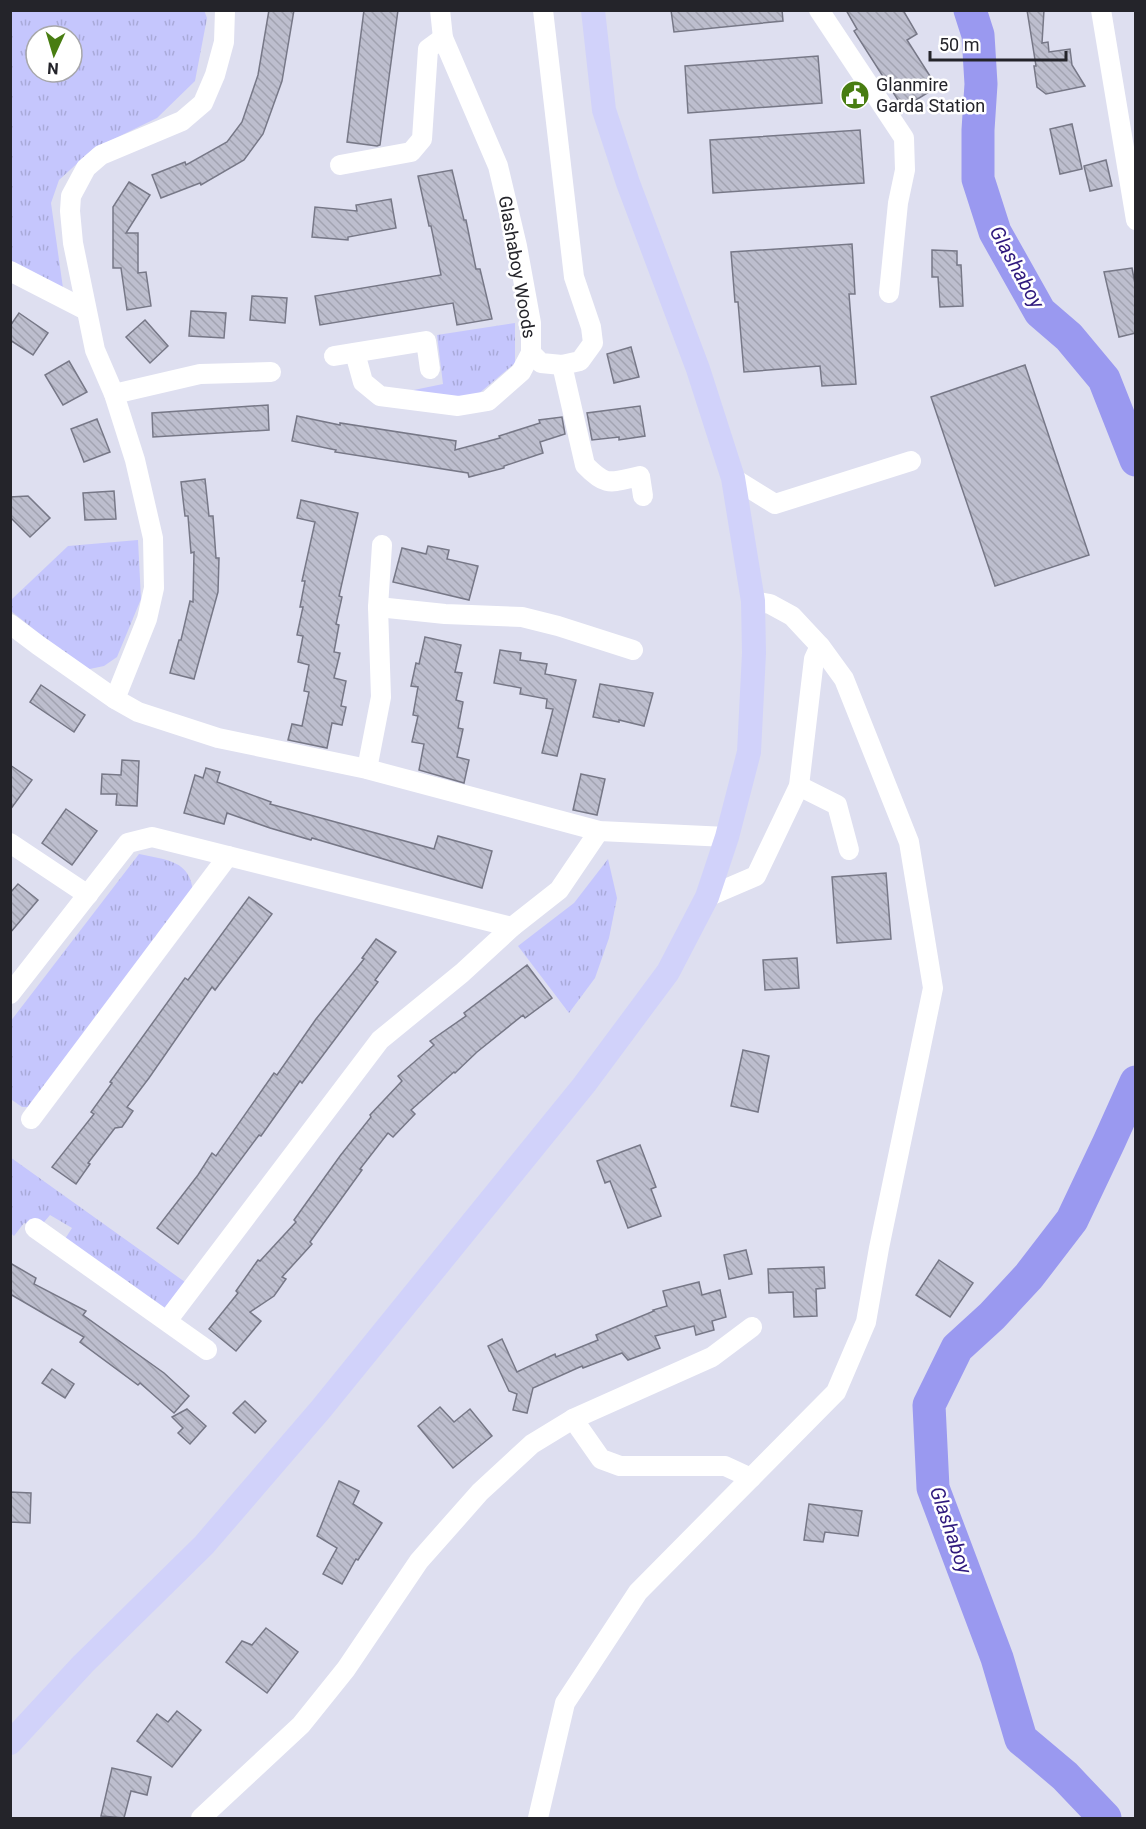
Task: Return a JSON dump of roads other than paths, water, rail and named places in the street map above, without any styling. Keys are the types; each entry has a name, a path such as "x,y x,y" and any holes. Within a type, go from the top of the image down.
{"main road":[{"path":"10,1743 83,1664 204,1545 321,1410 638,1016 668,972 707,897 727,837 749,752 754,653 753,601 734,478 698,369 627,183 604,110 593,10"}],"street":[{"path":"115,699 147,619 154,588 153,538 138,471 114,394 96,350 86,309 74,243 70,211 71,196 86,168 101,155 182,121 203,103 215,75 224,42 225,10"},
{"name":"Glashaboy Woods","path":"356,352 363,382 380,396 458,406 488,401 522,372 531,352 529,312 498,166 443,38 440,10"},
{"path":"531,352 541,363 562,365 580,362 593,343 591,327 574,277 543,10"},
{"path":"819,10 904,138 905,170 898,203 889,293"},
{"path":"1101,10 1136,220"},
{"path":"340,165 411,152 422,139 429,48 443,38"},
{"path":"10,271 86,309"},
{"path":"334,356 426,341 430,369"},
{"path":"562,365 585,465 596,477 608,483 640,476 643,496"},
{"path":"114,394 200,374 271,372"},
{"path":"734,478 775,504 910,461"},
{"path":"367,768 381,697 378,607 382,544"},
{"path":"538,1818 565,1703 638,1592 836,1392 866,1322 879,1248 933,988 909,842 844,679 820,646 792,616 770,604 753,601"},
{"path":"378,607 445,614 522,617 633,650"},
{"path":"10,624 115,699 138,712 218,738 367,768 599,831 727,837"},
{"path":"707,897 756,876 799,786 814,659 820,646"},
{"path":"799,786 837,805 849,850"},
{"path":"167,1321 380,1040 462,973 512,927 559,890 599,831"},
{"path":"10,994 128,843 152,837 512,927"},
{"path":"10,843 88,895"},
{"path":"31,1119 228,856"},
{"path":"35,1228 207,1350"},
{"path":"201,1818 301,1725 346,1669 419,1561 480,1492 532,1444 573,1419 712,1357 752,1328"},
{"path":"573,1419 601,1459 620,1466 725,1466 751,1478"}],"waterway":[{"name":"Glashaboy","path":"970,10 978,35 981,84 978,179 995,232 1040,312 1069,337 1104,379 1136,460"},
{"name":"Glashaboy","path":"1105,1818 1065,1776 1021,1739 997,1658 933,1488 929,1405 957,1348 992,1316 1029,1276 1072,1220 1136,1082"}],"place":[{"name":"Glanmire Garda Station","path":"855,95"}]}
